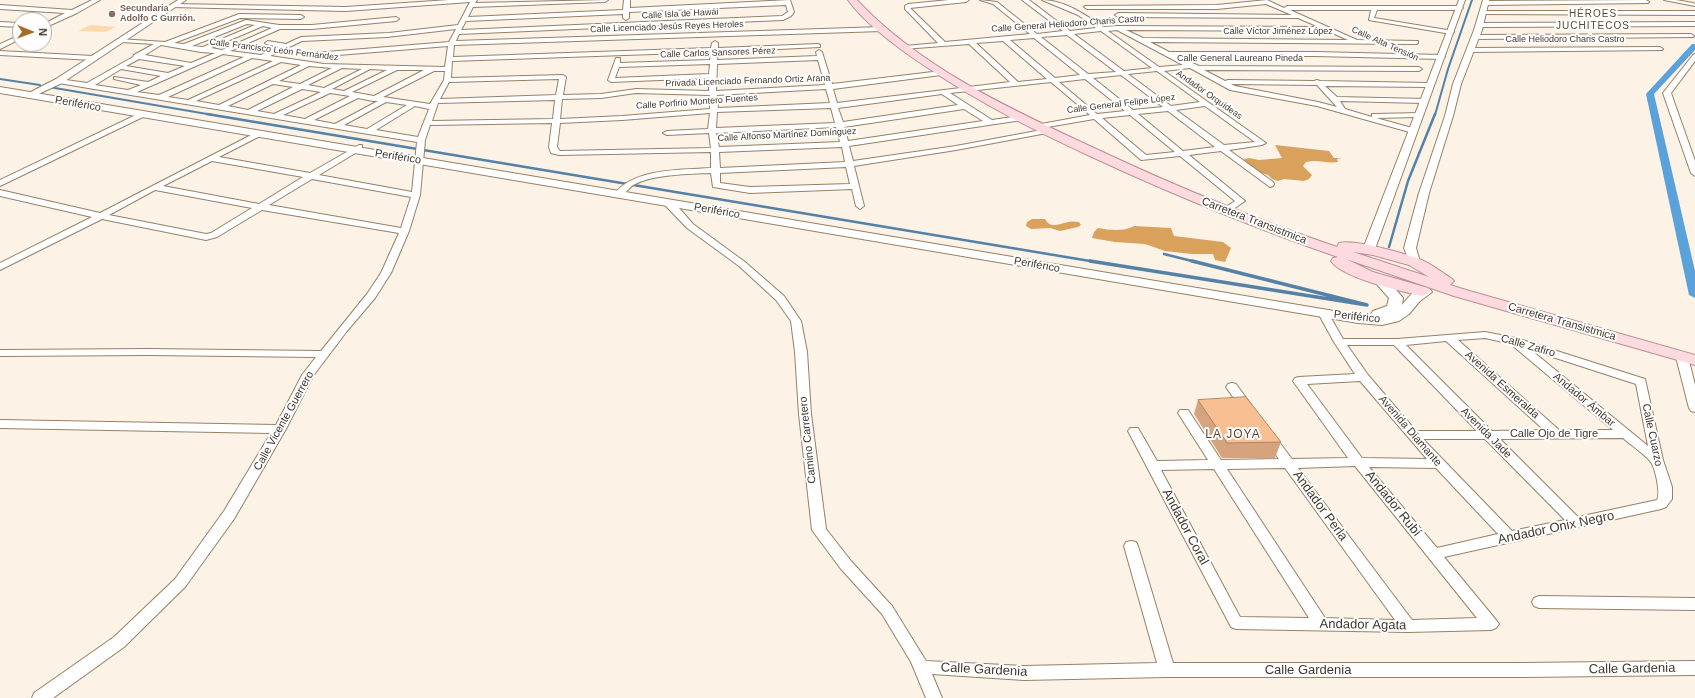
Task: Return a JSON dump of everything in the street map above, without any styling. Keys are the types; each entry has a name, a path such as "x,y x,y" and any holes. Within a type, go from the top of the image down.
{"main road":[{"name":"Carretera Transistmica","path":"852,0 862,11 905,48 966,89 1019,118 1157,182 1226,211 1318,245 1460,293 1689,358"},
{"name":"Periférico","path":"0,85 40,90 356,149"},
{"name":"Periférico","path":"0,90 40,90 143,115 356,149 420,150 984,254 1358,320 1378,321 1394,308 1396,298 1381,281"},
{"name":"Periférico","path":"625,188 666,202 968,250"},
{"path":"1318,245 1369,249 1414,262 1448,283 1460,293"},
{"path":"1318,245 1346,266 1381,281 1425,292 1460,293"},
{"name":"Periférico","path":"984,254 1384,317 1396,318 1404,312 1414,298 1425,292"}],"street":[{"path":"82,0 95,1"},
{"path":"237,7 249,0"},
{"path":"284,9 297,0"},
{"path":"40,90 59,81 178,2 284,9 346,9 405,3 605,0"},
{"path":"626,26 627,0"},
{"path":"943,44 907,8 908,6 966,0"},
{"path":"983,0 995,3 1241,201 1226,211"},
{"path":"1026,0 1270,184"},
{"name":"Andador Orquídeas","path":"1045,0 1075,12 1101,29 1262,143 1223,149"},
{"path":"1667,0 1693,5"},
{"path":"52,22 95,1"},
{"path":"1075,12 1085,5 1218,7 1265,1"},
{"name":"Calle Alta Tensión","path":"1265,1 1419,69 1434,74"},
{"path":"1414,262 1410,248 1424,193 1449,116 1457,84 1480,25 1486,1 1646,2"},
{"path":"465,18 787,2"},
{"name":"Calle Isla de Hawái","path":"263,57 301,39 459,29 626,26 783,18 791,12 787,2"},
{"path":"1575,2 1638,36"},
{"path":"377,50 405,3"},
{"name":"Calle Vicente Guerrero","path":"40,698 119,642 180,583 229,515 280,429 308,375 371,296 386,273 404,231 416,195 420,150 434,104 447,80 452,43 473,3"},
{"path":"1375,8 1371,19 1411,16 1461,4"},
{"path":"1369,249 1423,101 1442,56 1461,4"},
{"path":"1218,7 1242,28 1300,68 1335,99 1342,109"},
{"path":"0,8 75,12"},
{"path":"260,16 273,8"},
{"path":"1280,8 1375,8 1411,16 1451,32"},
{"path":"1482,13 1695,13"},
{"path":"1118,15 1302,17"},
{"path":"88,86 136,56 162,44 239,16 301,17"},
{"path":"183,47 246,22 280,27 312,27 396,19"},
{"path":"0,24 12,25"},
{"path":"1480,25 1695,24"},
{"path":"201,50 262,25"},
{"path":"129,92 280,27"},
{"path":"1117,28 1232,88 1342,109 1413,131"},
{"name":"Calle General Heliodoro Charis Castro","path":"905,48 1117,28 1329,29"},
{"name":"Calle Licenciado Jesús Reyes Heroles","path":"314,55 452,43 882,29"},
{"path":"817,32 820,58 845,144 860,206"},
{"path":"716,35 712,76 714,110 712,130 715,150 716,185 750,190 855,186"},
{"name":"Calle Heliodoro Charis Castro","path":"1470,50 1660,49 1638,36"},
{"path":"1475,37 1691,36"},
{"path":"1004,38 1051,80 1144,158 1223,149"},
{"name":"Calle Francisco León Fernández","path":"122,40 341,67 449,69"},
{"name":"Calle Víctor Jiménez López","path":"1141,40 1416,42"},
{"path":"970,41 1016,84"},
{"path":"0,46 3,43"},
{"path":"268,43 287,46"},
{"path":"449,59 818,46"},
{"path":"0,53 93,58"},
{"path":"621,53 611,80 712,76"},
{"path":"1167,54 1442,56"},
{"path":"136,56 193,65"},
{"path":"161,97 250,56"},
{"path":"1695,56 1667,92 1695,173"},
{"name":"Calle Carlos Sansores Pérez","path":"616,65 820,58"},
{"path":"191,101 280,60"},
{"path":"221,107 308,64"},
{"name":"Calle General Laureano Pineda","path":"966,89 1190,66 1419,69"},
{"path":"119,67 169,75"},
{"path":"249,112 341,67"},
{"path":"276,116 370,68"},
{"path":"345,93 396,68"},
{"path":"373,98 433,68"},
{"name":"Privada Licenciado Fernando Ortiz Arana","path":"272,82 384,100 414,104 434,104 559,97 608,96 636,91 671,93 828,88 941,73"},
{"path":"447,80 563,77 556,121"},
{"path":"116,78 149,84"},
{"path":"59,81 191,101 249,112 369,131 420,150"},
{"path":"1219,82 1430,85"},
{"name":"Calle Porfirio Montero Fuentes","path":"427,123 556,121 622,118 714,110 849,105 966,89"},
{"path":"942,92 967,106 990,122"},
{"path":"306,121 356,96"},
{"path":"1335,99 1423,101"},
{"path":"337,126 384,100"},
{"path":"369,131 414,104"},
{"name":"Calle General Felipe López","path":"625,188 664,173 849,164 956,148 1095,117 1206,104"},
{"path":"667,133 839,125 967,106"},
{"path":"0,182 143,115"},
{"path":"1363,116 1418,115"},
{"name":"Calle Alfonso Martínez Domínguez","path":"556,121 553,147 554,151 558,153 569,153 715,150 845,144 1019,118"},
{"path":"0,267 257,134"},
{"path":"0,193 63,208 206,237 214,235 262,207 356,149"},
{"path":"211,158 416,195"},
{"path":"154,187 404,231"},
{"name":"Camino Carretero","path":"666,202 676,210 690,226 742,264 780,298 796,321 801,352 805,414 819,530 846,565 887,610 918,659 934,698"},
{"name":"Avenida Diamante","path":"1323,313 1339,342 1363,377 1438,464 1510,538"},
{"name":"Calle Zafiro","path":"1339,342 1397,342 1485,335 1512,340 1641,382"},
{"name":"Avenida Esmeralda","path":"1449,338 1555,433"},
{"name":"Andador Ámbar","path":"1512,340 1657,460"},
{"name":"Avenida Jade","path":"1397,342 1576,523"},
{"path":"0,353 148,352 324,354"},
{"path":"1689,358 1695,408"},
{"name":"Andador Rubí","path":"1363,377 1299,381 1358,462 1491,624"},
{"name":"Calle Cuarzo","path":"1641,382 1657,460 1665,487"},
{"name":"Andador Perla","path":"1232,387 1408,626"},
{"path":"1184,413 1321,624"},
{"path":"0,424 280,429"},
{"name":"Andador Coral","path":"1134,431 1236,623"},
{"name":"Calle Ojo de Tigre","path":"1413,435 1555,433 1624,434"},
{"path":"1153,466 1288,462 1438,464"},
{"name":"Andador Onix Negro","path":"1433,554 1661,504 1665,499 1665,487"},
{"path":"1131,546 1167,670"},
{"path":"1539,602 1695,604"},
{"name":"Andador Agata","path":"1236,623 1408,626 1491,624"},
{"name":"Calle Gardenia","path":"922,667 1024,673 1167,670 1523,670 1695,668"}],"shaded area":[{"path":"90,25 116,27 105,32 78,31"},
{"path":"1275,145 1329,151 1334,158 1342,158 1337,159 1338,162 1306,162 1303,166 1312,175 1309,179 1304,181 1284,179 1278,181 1272,179 1268,175 1258,172 1245,163 1244,159 1249,158 1259,160 1282,158"},
{"path":"1032,219 1045,219 1053,225 1079,222 1081,225 1060,231 1050,228 1031,229 1026,226 1027,222"},
{"path":"1134,226 1171,228 1174,236 1223,242 1231,248 1225,262 1215,260 1213,254 1192,254 1165,251 1145,244 1115,242 1092,238 1094,232 1098,228 1121,230"}],"building":[{"path":"1246,397 1281,442 1227,443 1198,400"}],"waterway":[{"path":"1435,115 1448,69 1472,0"},
{"path":"1695,46 1650,94 1695,295"},
{"path":"0,79 40,85"},
{"path":"49,87 213,115"},
{"path":"207,114 213,115"},
{"path":"1389,247 1408,181 1435,114"},
{"path":"213,115 1096,262"},
{"path":"1164,254 1192,261"},
{"path":"1090,261 1367,305 1192,261"},
{"path":"1192,261 1196,262"}],"place":[{"name":"Secundaria Adolfo C Gurrión.","path":"112,14"}],"district":[{"name":"HÉROES JUCHITECOS","path":"1593,20"},
{"name":"LA JOYA","path":"1233,435"}]}
